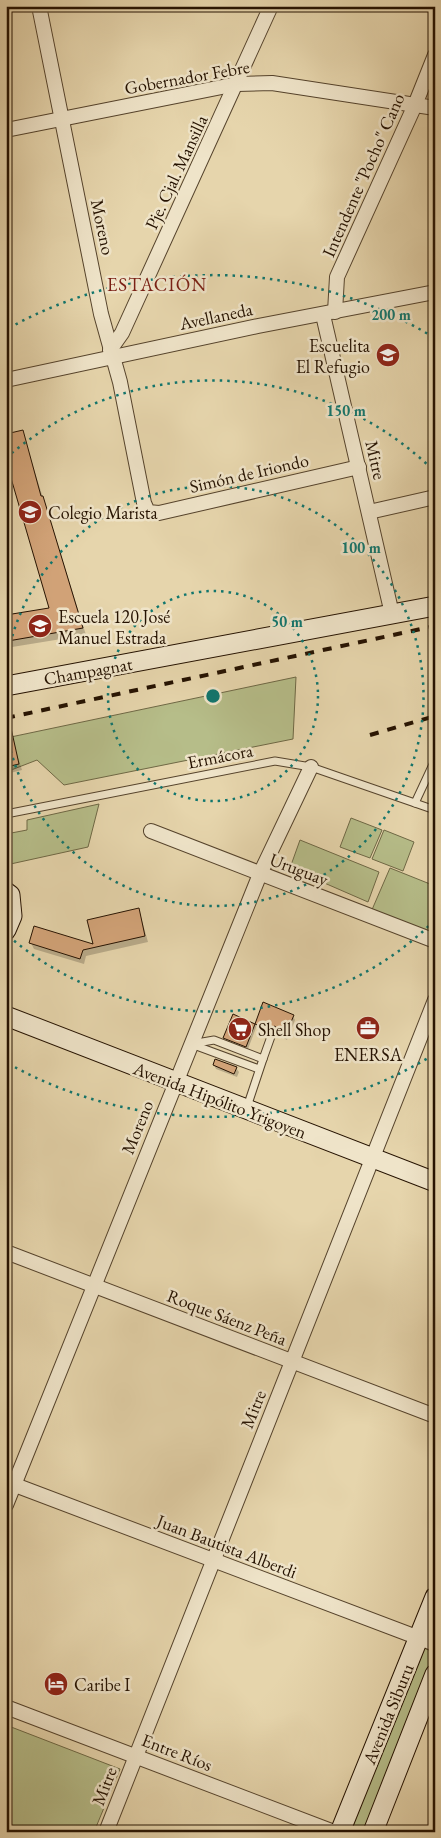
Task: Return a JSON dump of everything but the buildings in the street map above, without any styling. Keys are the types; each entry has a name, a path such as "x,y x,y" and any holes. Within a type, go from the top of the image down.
{"street":[{"name":"Moreno","path":"39,6 111,354 120,382 144,503 148,512"},
{"name":"Pje. Cjal. Mansilla","path":"111,354 238,84 271,6"},
{"name":"Intendente \"Pocho\" Cano","path":"329,313 338,277 415,106 435,55"},
{"name":"Gobernador Febre","path":"6,130 238,84 272,83 435,108"},
{"name":"Avellaneda","path":"6,380 111,354 435,292"},
{"name":"Mitre","path":"329,313 359,467 392,614"},
{"name":"Simón de Iriondo","path":"148,512 159,513 359,467"},
{"path":"369,512 435,497"},
{"name":"Champagnat","path":"6,686 435,606"},
{"name":"Moreno","path":"6,1505 10,1483 94,1286 260,874 311,767"},
{"name":"Uruguay","path":"151,831 435,941"},
{"path":"6,892 10,895 12,916 6,930"},
{"name":"Mitre","path":"106,1832 435,1000"},
{"name":"Avenida Hipólito Yrigoyen","path":"6,1016 435,1182"},
{"name":"Roque Sáenz Peña","path":"6,1252 435,1416"},
{"name":"Juan Bautista Alberdi","path":"10,1483 427,1641"},
{"name":"Avenida Siburu","path":"340,1832 427,1641 435,1597"},
{"name":"Avenida Siburu","path":"373,1832 435,1674"},
{"name":"Entre Ríos","path":"6,1707 334,1832"}],"lane":[{"name":"Ermácora","path":"6,814 275,760 311,767 435,810"},
{"path":"415,803 435,760"},
{"path":"246,1110 262,1059 273,1032"},
{"path":"191,1044 214,1040 262,1059"},
{"path":"191,1044 259,1069"}],"green space":[{"path":"296,677 293,739 64,785 37,760 6,772 6,738"},
{"path":"99,804 88,847 6,865 6,834 27,830 27,820"},
{"path":"351,818 382,830 370,858 340,847"},
{"path":"384,830 414,842 403,871 372,859"},
{"path":"300,840 379,872 368,902 290,868"},
{"path":"390,868 435,886 435,937 371,912"},
{"path":"422,1647 435,1653 435,1655 363,1832 347,1832"},
{"path":"6,1725 120,1769 94,1832 6,1832"}],"railway":[{"path":"6,718 435,626"},
{"path":"370,735 435,716"}],"place":[{"name":"Escuelita El Refugio","path":"388,355"},
{"name":"Colegio Marista","path":"30,512"},
{"name":"Escuela 120 José Manuel Estrada","path":"40,626"},
{"name":"ENERSA","path":"368,1028"},
{"name":"Shell Shop","path":"240,1029"},
{"name":"Caribe I","path":"56,1684"}],"district":[{"name":"ESTACIÓN","path":"157,284"}]}
